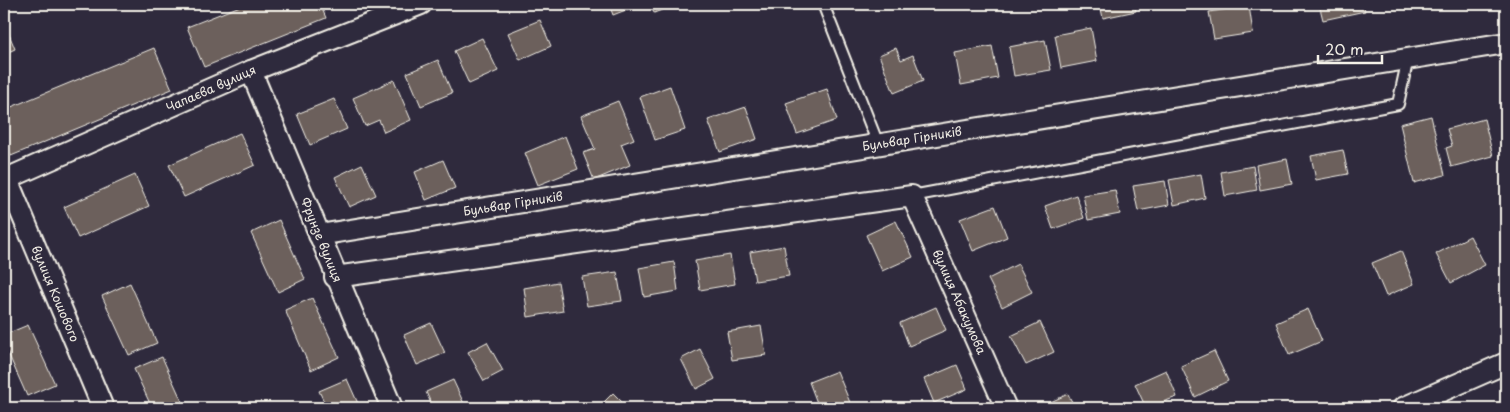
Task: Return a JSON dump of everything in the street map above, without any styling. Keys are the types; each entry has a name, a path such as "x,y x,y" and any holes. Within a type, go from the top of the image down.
{"street":[{"name":"Чапаєва вулиця","path":"5,180 251,71 421,4"},
{"name":"Бульвар Гірників","path":"319,235 1506,43"},
{"name":"Фрунзе вулиця","path":"251,71 335,277 392,408"},
{"name":"вулиця Кошового","path":"5,180 103,408"},
{"path":"335,277 912,196"},
{"name":"вулиця Абакумова","path":"912,196 1006,408"},
{"path":"1403,408 1506,363"}],"lane":[{"path":"824,4 878,144"},
{"path":"912,196 1398,104 1408,58"}],"building":[{"path":"245,4 320,4 326,18 204,67 187,27"},
{"path":"609,4 641,4 613,15"},
{"path":"650,4 677,4 654,13"},
{"path":"1100,4 1134,4 1136,11 1103,18"},
{"path":"1319,4 1363,4 1365,11 1323,20"},
{"path":"1249,6 1253,33 1214,39 1209,12"},
{"path":"540,20 551,46 520,60 508,33"},
{"path":"4,22 15,49 4,54"},
{"path":"1091,28 1097,61 1061,68 1055,35"},
{"path":"482,38 498,71 469,84 454,51"},
{"path":"1045,40 1051,70 1014,76 1009,47"},
{"path":"992,46 998,78 961,85 955,53"},
{"path":"154,48 172,89 11,156 4,137 4,110"},
{"path":"896,48 901,60 913,55 923,81 894,93 879,55"},
{"path":"438,60 452,93 421,106 407,73"},
{"path":"394,80 411,120 384,132 379,120 365,126 353,98"},
{"path":"670,86 685,130 655,140 640,97"},
{"path":"827,89 837,120 797,134 786,103"},
{"path":"334,99 347,129 310,145 297,114"},
{"path":"618,101 634,139 621,144 630,165 594,180 583,153 595,149 581,116"},
{"path":"746,107 757,139 720,152 708,120"},
{"path":"1431,116 1445,175 1414,183 1400,124"},
{"path":"1484,119 1493,156 1451,167 1446,148 1452,146 1447,129"},
{"path":"240,133 255,165 184,197 169,165"},
{"path":"565,136 578,169 538,185 525,153"},
{"path":"1343,150 1348,174 1316,180 1311,156"},
{"path":"1287,159 1292,184 1260,190 1256,165"},
{"path":"443,160 455,188 426,200 415,172"},
{"path":"362,164 376,195 349,207 335,177"},
{"path":"1253,166 1257,190 1225,196 1221,172"},
{"path":"1201,174 1205,198 1174,205 1169,180"},
{"path":"135,175 149,206 78,238 64,207"},
{"path":"1165,181 1169,205 1138,211 1133,186"},
{"path":"1115,190 1120,214 1088,220 1083,195"},
{"path":"1076,195 1084,218 1053,229 1045,206"},
{"path":"995,206 1007,237 973,251 960,219"},
{"path":"279,220 305,279 278,292 251,233"},
{"path":"896,221 913,257 882,271 866,235"},
{"path":"1470,236 1485,265 1451,283 1436,254"},
{"path":"784,246 789,276 755,281 750,252"},
{"path":"1401,251 1414,284 1386,296 1372,263"},
{"path":"730,255 735,284 700,290 695,261"},
{"path":"674,262 678,291 644,297 639,268"},
{"path":"1018,264 1032,292 1002,307 988,279"},
{"path":"617,272 622,301 587,306 582,277"},
{"path":"558,282 563,311 528,317 524,288"},
{"path":"130,283 157,343 129,355 102,296"},
{"path":"312,298 339,357 311,370 285,310"},
{"path":"936,307 946,330 909,346 900,323"},
{"path":"1308,309 1322,341 1289,355 1276,323"},
{"path":"1040,322 1054,352 1026,365 1011,336"},
{"path":"431,323 445,353 417,365 404,335"},
{"path":"28,325 55,384 27,396 4,344 4,335"},
{"path":"761,326 766,355 732,360 727,332"},
{"path":"487,342 503,371 484,381 468,352"},
{"path":"700,349 715,379 696,389 681,359"},
{"path":"1214,351 1228,381 1195,397 1181,366"},
{"path":"162,357 185,408 152,408 134,369"},
{"path":"957,365 967,389 934,403 924,379"},
{"path":"1166,370 1177,397 1146,408 1135,384"},
{"path":"837,371 851,405 843,408 819,408 809,382"},
{"path":"347,379 360,408 327,408 319,391"},
{"path":"453,380 466,408 433,408 426,392"},
{"path":"613,393 628,408 598,408"},
{"path":"1068,394 1075,408 1043,408 1042,406"}]}
